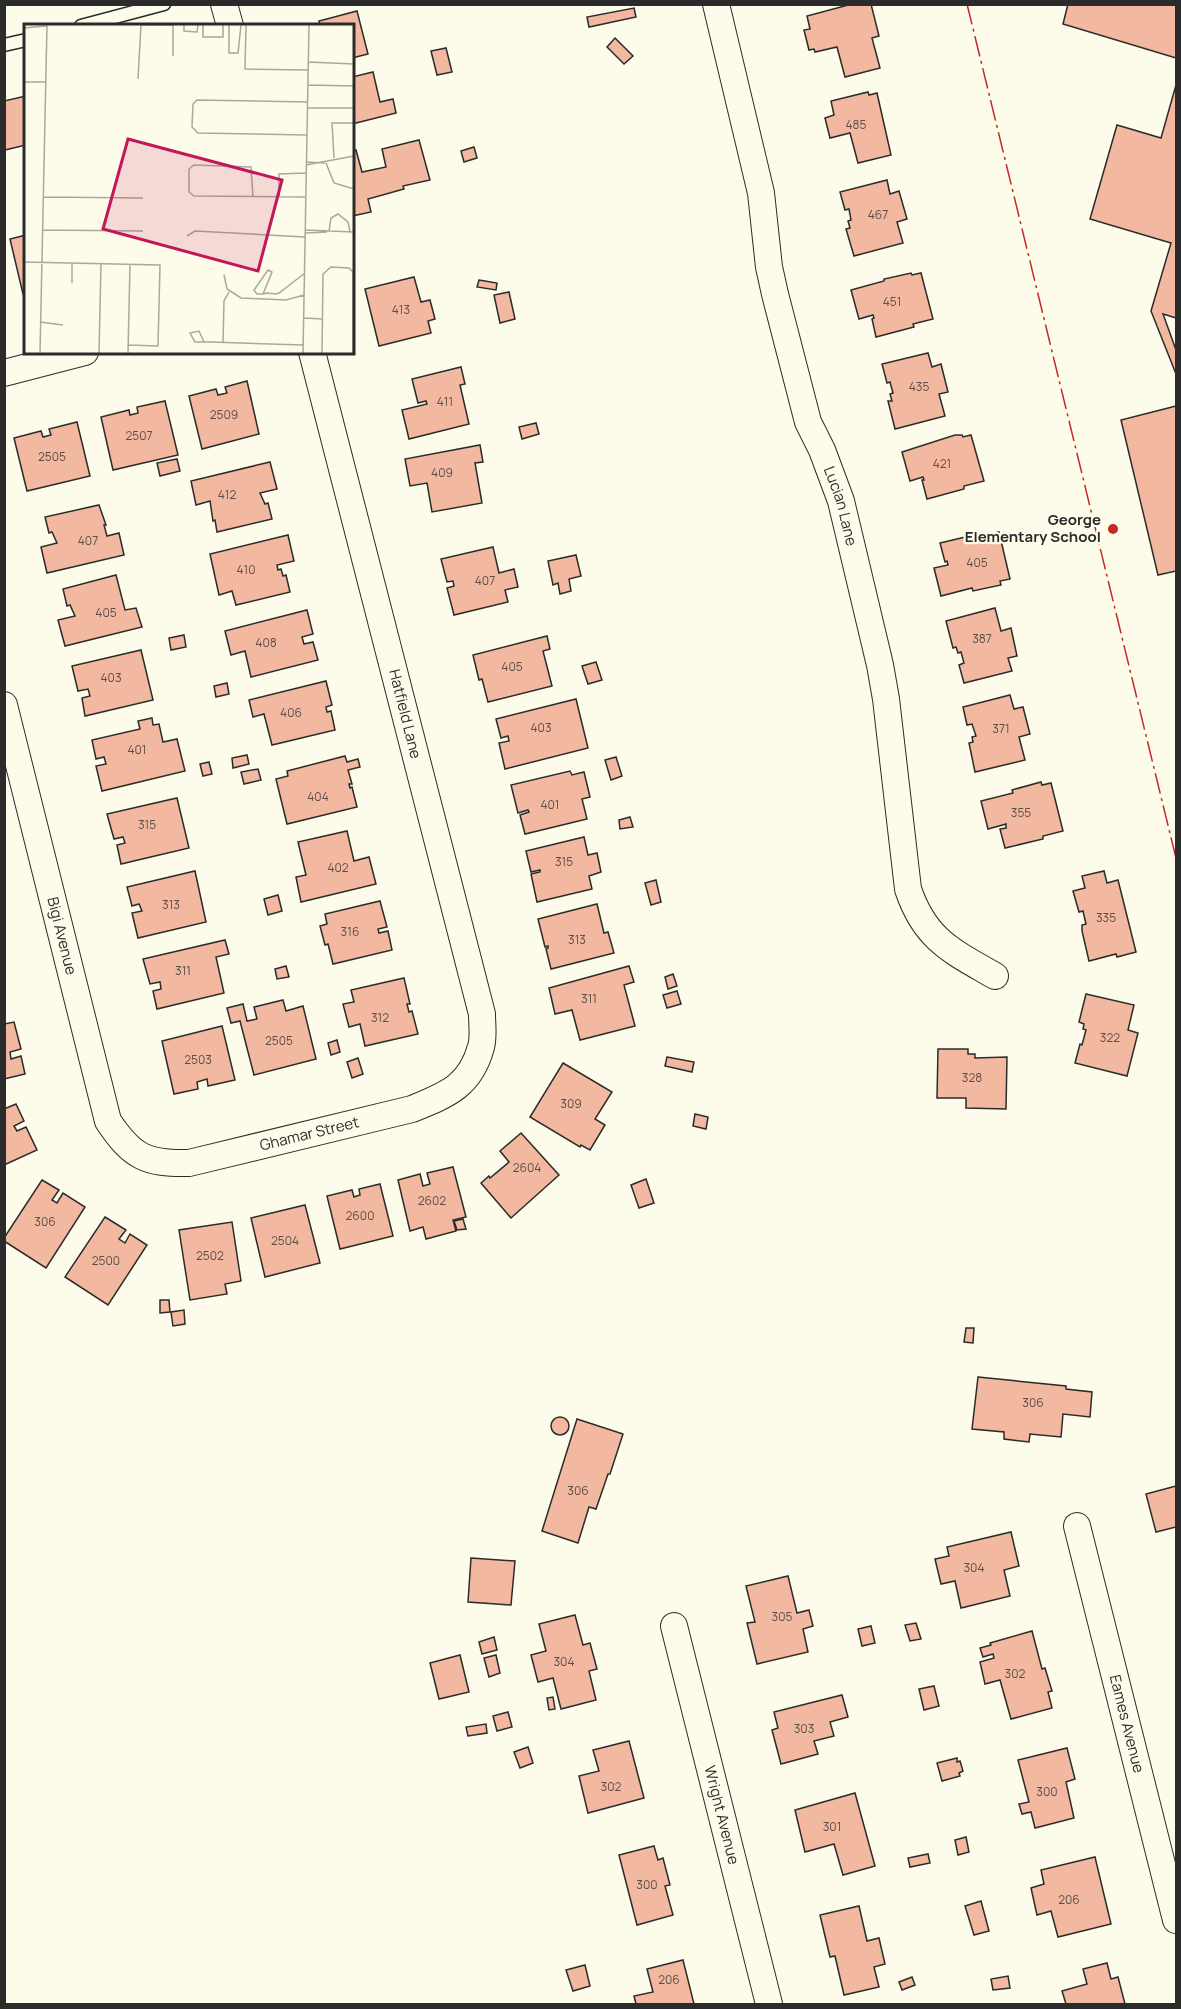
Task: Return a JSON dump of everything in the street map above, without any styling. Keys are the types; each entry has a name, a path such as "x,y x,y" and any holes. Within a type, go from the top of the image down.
{"street":[{"path":"224,4 229,24"},
{"name":"Lucian Lane","path":"716,4 761,193 769,267 775,294 808,422 822,450 841,501 880,665 908,889 914,908 938,941 995,976"},
{"path":"4,373 76,354"},
{"name":"Hatfield Lane","path":"313,354 482,1014 482,1045 470,1076"},
{"name":"Bigi Avenue","path":"4,705 108,1121 122,1141 141,1156"},
{"name":"Ghamar Street","path":"141,1156 165,1163 189,1163 412,1109 445,1096 470,1076"},
{"name":"Eames Avenue","path":"1077,1526 1176,1920"},
{"name":"Wright Avenue","path":"674,1626 769,2004"}],"lane":[{"path":"89,24 164,4"},
{"path":"4,45 24,40"}],"building":[{"path":"852,4 871,4 879,36 872,38 880,68 845,77 837,47 815,52 814,49 809,50 804,30 810,29 807,16"},
{"path":"1068,4 1176,4 1176,58 1063,24"},
{"path":"634,8 636,17 589,27 587,17"},
{"path":"357,11 368,54 354,58 354,24 320,24 319,21"},
{"path":"615,38 633,56 624,64 607,47"},
{"path":"446,48 452,72 437,75 431,51"},
{"path":"373,72 380,102 393,99 396,113 354,124 354,77"},
{"path":"1176,85 1176,318 1163,314 1176,350 1176,374 1151,311 1171,243 1090,219 1117,125 1161,138"},
{"path":"868,92 869,95 877,93 891,155 858,163 850,133 830,138 825,118 834,115 831,101"},
{"path":"24,96 24,145 5,150 4,101"},
{"path":"419,140 430,180 403,186 404,189 368,199 371,212 354,216 354,150 356,150 362,172 386,167 382,149"},
{"path":"474,147 477,158 464,162 461,151"},
{"path":"887,180 890,194 899,191 907,219 897,222 903,243 854,256 846,229 850,228 849,209 845,210 840,192"},
{"path":"24,236 23,294 10,239"},
{"path":"911,273 912,275 921,273 933,319 913,324 914,327 876,337 873,315 859,319 851,290"},
{"path":"414,277 421,302 430,300 435,319 428,321 431,333 379,346 365,289"},
{"path":"479,280 497,283 496,290 477,287"},
{"path":"509,292 515,319 500,323 494,295"},
{"path":"928,353 932,367 941,364 948,392 939,394 945,416 895,429 888,401 892,401 890,394 893,393 890,382 887,383 882,364"},
{"path":"461,367 465,384 460,385 469,424 409,439 402,410 427,404 426,401 418,403 412,379"},
{"path":"247,381 259,434 202,449 189,396 216,389 218,395 227,393 225,387"},
{"path":"165,401 178,455 113,470 101,417 129,410 130,415 138,413 137,407"},
{"path":"1176,406 1176,571 1158,575 1121,420"},
{"path":"77,422 90,476 27,491 14,438 41,431 43,437 51,435 49,429"},
{"path":"536,423 539,434 522,439 519,427"},
{"path":"955,435 963,437 971,435 984,481 927,499 923,477 910,481 902,452"},
{"path":"480,445 483,462 475,463 482,503 432,512 427,483 410,486 405,459"},
{"path":"177,459 180,471 160,476 157,463"},
{"path":"270,462 277,489 260,493 265,504 268,503 272,519 217,532 210,501 196,505 191,481"},
{"path":"99,505 107,536 119,533 124,555 47,573 41,547 57,543 52,532 49,533 45,517"},
{"path":"999,532 1010,579 1000,581 1001,585 973,591 972,588 941,596 934,568 948,565 940,543 978,534 979,537"},
{"path":"288,535 294,561 277,565 283,576 286,575 290,592 236,605 232,591 219,595 210,554"},
{"path":"493,547 499,573 514,569 518,587 505,590 508,602 454,615 447,588 454,586 453,581 447,582 441,559"},
{"path":"576,555 581,576 569,579 571,591 560,594 558,583 553,585 548,561"},
{"path":"116,575 125,610 136,608 142,627 65,646 58,620 75,616 70,605 67,606 63,589"},
{"path":"995,608 1001,631 1011,628 1017,656 1008,658 1012,671 964,683 959,665 964,663 961,652 958,653 956,647 953,648 946,621"},
{"path":"307,610 313,634 302,637 304,644 313,642 318,660 251,677 245,651 231,655 225,631"},
{"path":"184,635 186,647 171,650 169,638"},
{"path":"547,636 550,649 543,651 552,686 488,702 482,679 479,680 473,655"},
{"path":"141,650 153,700 85,716 82,698 90,696 88,689 78,691 72,666"},
{"path":"596,662 602,680 588,684 582,666"},
{"path":"326,681 332,705 326,707 327,712 331,711 335,730 272,745 264,714 253,717 249,700"},
{"path":"227,683 229,694 216,697 214,686"},
{"path":"1010,695 1014,709 1023,707 1030,734 1019,737 1025,760 975,772 969,743 973,742 972,737 976,736 972,724 967,725 963,707"},
{"path":"576,699 588,748 505,769 499,743 509,741 508,736 501,738 496,719"},
{"path":"152,718 153,725 159,724 163,742 177,739 185,771 102,791 96,766 106,764 104,757 96,759 92,740 140,729 138,721"},
{"path":"247,755 249,764 233,768 232,758"},
{"path":"345,756 347,762 358,759 360,767 348,770 352,784 349,784 350,788 352,787 357,807 287,824 276,779 288,776 287,771"},
{"path":"616,757 622,776 611,780 605,760"},
{"path":"209,762 212,774 203,776 200,764"},
{"path":"258,769 261,780 244,784 241,772"},
{"path":"570,771 572,775 584,772 590,797 582,799 587,819 525,834 520,815 529,812 528,810 518,813 511,785"},
{"path":"1041,782 1042,785 1051,783 1063,831 1043,836 1043,839 1005,848 1000,829 1006,828 1006,824 988,829 981,801 1013,793 1012,790"},
{"path":"177,798 189,848 121,864 117,845 125,843 123,837 114,839 107,814"},
{"path":"630,817 633,827 620,829 619,820"},
{"path":"347,831 354,861 369,857 376,884 301,902 296,877 306,875 298,842"},
{"path":"584,837 588,855 597,853 601,872 589,876 592,889 537,902 531,874 540,872 540,870 531,872 526,851"},
{"path":"195,871 206,922 138,938 132,913 142,911 139,904 132,906 127,887"},
{"path":"1104,871 1107,883 1118,880 1136,952 1089,961 1082,931 1082,925 1086,924 1083,911 1079,912 1073,891 1085,888 1082,876"},
{"path":"656,880 661,902 651,905 645,883"},
{"path":"278,895 282,911 268,915 264,899"},
{"path":"380,901 387,927 378,929 379,933 388,931 392,950 333,964 320,926 327,924 325,914"},
{"path":"597,904 604,933 608,932 614,953 551,969 546,949 548,946 545,947 538,919"},
{"path":"225,940 229,954 216,957 224,993 157,1009 153,991 161,989 160,982 150,984 143,959"},
{"path":"286,966 289,977 277,979 275,969"},
{"path":"629,966 634,982 624,985 635,1026 580,1040 572,1010 555,1014 549,988"},
{"path":"673,974 677,986 668,989 665,977"},
{"path":"404,978 410,1004 407,1004 409,1012 412,1011 418,1034 365,1046 360,1024 349,1027 343,1004 354,1002 351,990"},
{"path":"677,991 681,1004 667,1008 663,995"},
{"path":"1086,994 1134,1005 1128,1030 1138,1033 1127,1076 1075,1063 1086,1030 1083,1029 1084,1024 1079,1022"},
{"path":"283,1000 286,1011 303,1006 316,1059 254,1075 240,1021 231,1023 227,1008 243,1004 247,1021 257,1019 254,1007"},
{"path":"14,1022 21,1049 10,1052 11,1059 21,1056 25,1074 4,1079 4,1024"},
{"path":"222,1026 235,1080 208,1086 207,1079 197,1082 198,1089 174,1094 162,1041"},
{"path":"337,1040 340,1052 331,1055 328,1043"},
{"path":"938,1049 968,1049 968,1054 975,1054 975,1058 1007,1057 1006,1109 966,1108 966,1098 937,1098"},
{"path":"667,1057 694,1062 692,1072 665,1066"},
{"path":"358,1058 363,1074 352,1078 347,1062"},
{"path":"563,1063 612,1092 595,1119 605,1125 590,1150 581,1145 580,1147 530,1117"},
{"path":"16,1104 24,1121 14,1126 17,1131 26,1127 37,1150 4,1165 4,1109"},
{"path":"695,1114 708,1117 706,1129 693,1126"},
{"path":"521,1133 559,1175 511,1218 481,1183 509,1162 500,1151"},
{"path":"453,1167 466,1217 453,1220 456,1231 426,1239 423,1227 410,1231 398,1180 420,1174 423,1186 430,1184 427,1173"},
{"path":"646,1179 654,1203 639,1208 631,1185"},
{"path":"42,1180 59,1190 52,1200 57,1203 63,1193 85,1207 46,1268 4,1241"},
{"path":"380,1184 393,1236 340,1249 327,1196 352,1190 354,1197 360,1195 359,1189"},
{"path":"305,1205 320,1263 265,1277 251,1218"},
{"path":"105,1217 126,1230 119,1239 125,1243 130,1234 147,1245 108,1305 65,1277"},
{"path":"463,1219 466,1229 457,1230 454,1221"},
{"path":"232,1222 241,1281 225,1284 227,1294 190,1300 179,1230"},
{"path":"160,1300 169,1300 170,1312 160,1313"},
{"path":"184,1310 185,1324 173,1326 171,1312"},
{"path":"966,1328 974,1328 973,1343 964,1342"},
{"path":"978,1377 1066,1386 1066,1389 1092,1392 1090,1417 1063,1414 1061,1437 1030,1434 1029,1442 1004,1439 1004,1432 972,1429"},
{"path":"560,1417 566,1420 569,1426 566,1432 560,1435 554,1432 551,1426 554,1420"},
{"path":"577,1419 623,1434 596,1509 589,1507 578,1543 542,1531"},
{"path":"1176,1486 1176,1527 1156,1532 1146,1494"},
{"path":"1011,1532 1019,1566 1004,1570 1010,1596 961,1608 955,1581 941,1584 935,1559 949,1556 947,1547"},
{"path":"471,1558 515,1561 511,1605 468,1602"},
{"path":"788,1576 797,1613 809,1610 813,1626 803,1629 808,1652 757,1664 747,1623 755,1622 746,1586"},
{"path":"575,1615 583,1645 590,1643 597,1669 589,1671 596,1700 561,1709 553,1678 538,1682 531,1655 546,1651 539,1624"},
{"path":"916,1623 921,1639 910,1641 905,1625"},
{"path":"871,1626 875,1643 862,1646 858,1629"},
{"path":"1032,1631 1042,1669 1045,1668 1052,1691 1048,1692 1052,1708 1011,1719 1000,1680 985,1684 980,1662 994,1658 993,1654 983,1657 980,1648"},
{"path":"494,1637 497,1650 482,1654 479,1642"},
{"path":"460,1655 469,1692 439,1699 430,1663"},
{"path":"496,1655 500,1673 489,1677 484,1658"},
{"path":"934,1686 939,1706 924,1710 919,1689"},
{"path":"842,1695 848,1717 830,1722 834,1736 814,1741 818,1754 781,1764 772,1730 778,1728 774,1712"},
{"path":"553,1697 555,1709 549,1710 547,1698"},
{"path":"508,1712 512,1727 497,1731 493,1716"},
{"path":"486,1724 487,1733 468,1736 466,1727"},
{"path":"629,1741 644,1798 588,1813 579,1776 599,1771 593,1750"},
{"path":"528,1747 533,1763 520,1768 514,1752"},
{"path":"1067,1748 1075,1779 1066,1782 1074,1818 1035,1828 1031,1812 1022,1814 1019,1804 1029,1802 1018,1760"},
{"path":"957,1758 963,1771 959,1773 960,1776 942,1781 937,1763"},
{"path":"855,1793 875,1866 843,1875 834,1844 805,1852 795,1810"},
{"path":"966,1837 969,1852 958,1855 955,1840"},
{"path":"654,1846 658,1860 663,1858 670,1885 665,1886 673,1915 637,1925 619,1855"},
{"path":"928,1854 930,1863 910,1867 908,1858"},
{"path":"1095,1857 1111,1924 1058,1937 1051,1911 1037,1915 1031,1888 1044,1884 1041,1870"},
{"path":"981,1901 989,1931 974,1935 965,1906"},
{"path":"859,1906 867,1941 879,1938 885,1964 874,1967 879,1987 844,1995 835,1956 830,1957 820,1915"},
{"path":"683,1960 694,2004 636,2004 634,1996 653,1992 647,1969"},
{"path":"1107,1963 1111,1979 1118,1977 1125,2004 1066,2004 1062,1991 1087,1984 1083,1969"},
{"path":"585,1965 590,1986 573,1991 566,1970"},
{"path":"1008,1976 1010,1988 993,1990 991,1979"},
{"path":"912,1977 915,1985 902,1990 899,1982"}],"power":[{"path":"967,4 1176,858"}],"place":[{"name":"George Elementary School","path":"1113,529"}]}
